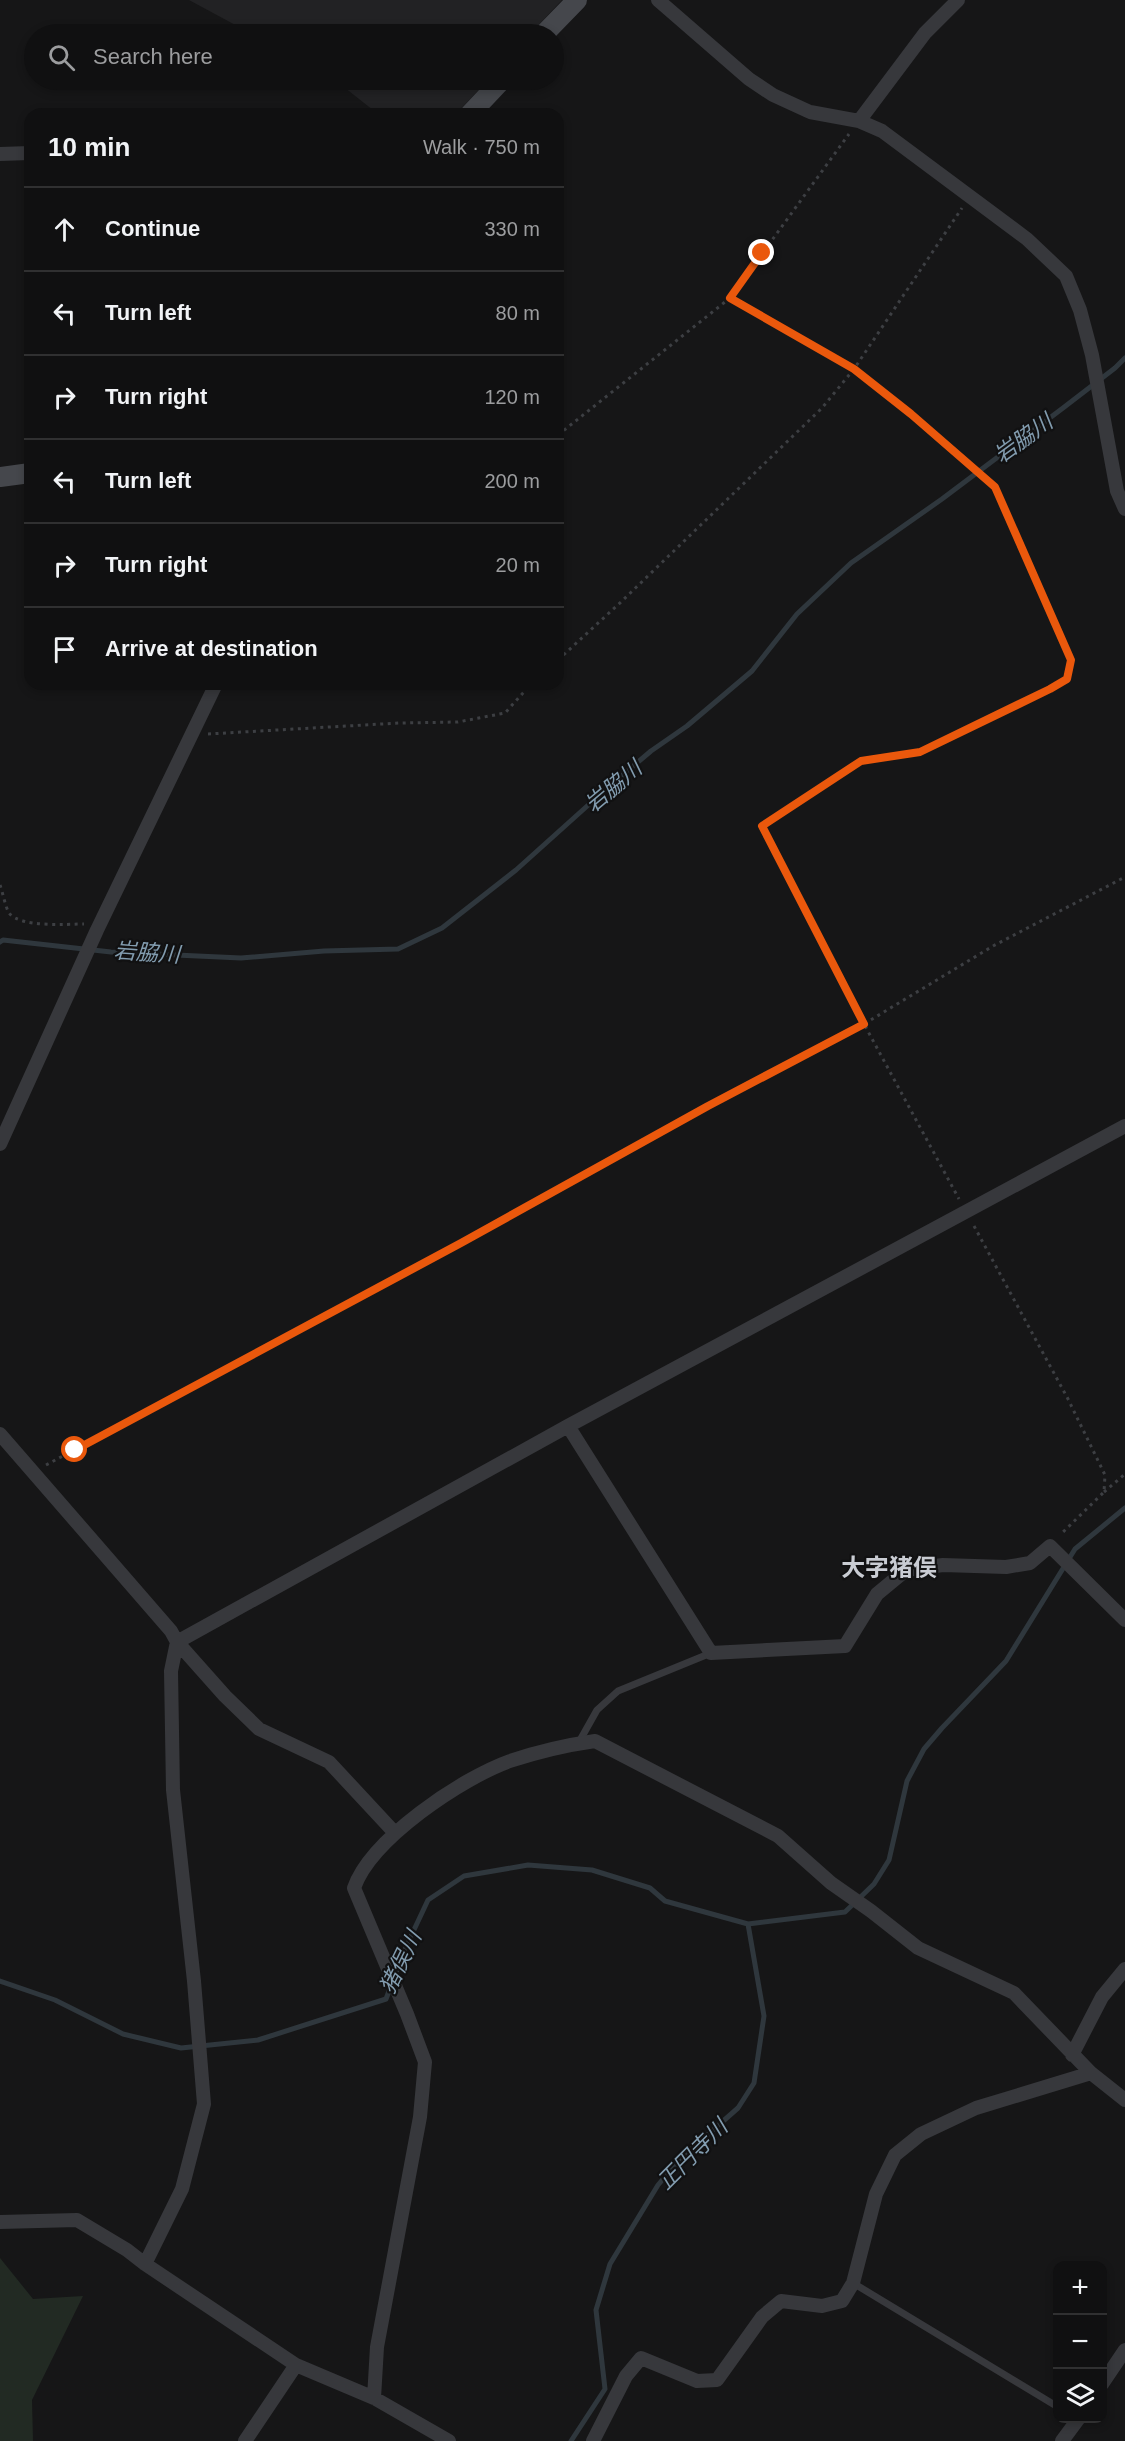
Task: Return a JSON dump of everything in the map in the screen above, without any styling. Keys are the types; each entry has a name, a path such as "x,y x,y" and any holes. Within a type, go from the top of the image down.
{"street":[{"path":"554,24 577,0"},
{"path":"658,0 749,79 773,95 810,112 859,121 882,131 1028,239 1066,276 1080,310 1092,355 1117,491 1125,509"},
{"path":"859,121 926,33 958,0"},
{"path":"476,108 493,90"},
{"path":"0,154 24,153"},
{"path":"0,477 24,474"},
{"path":"0,1144 100,925 213,690"},
{"path":"145,2264 182,2189 204,2104 194,1981 172,1790 171,1671 177,1642 568,1426 1125,1126"},
{"path":"568,1426 711,1653 845,1646 877,1594 906,1570 944,1565 1006,1567 1029,1563 1050,1546 1125,1620"},
{"path":"0,1434 225,1696 259,1729 329,1762 395,1833"},
{"path":"374,2398 377,2347 420,2117 425,2062 407,2013 354,1888 359,1875 395,1833 460,1784 509,1761 595,1741 778,1836 831,1883 918,1948 1014,1994 1072,2055 1125,2100"},
{"path":"1072,2055 1102,1997 1125,1969"},
{"path":"593,2441 626,2376 640,2358 698,2381 717,2380 762,2317 782,2301 822,2306 842,2301 853,2283 876,2194 895,2155 921,2134 976,2108 1091,2073"},
{"path":"0,2222 76,2220 127,2250 296,2364 374,2398 449,2441"},
{"path":"1107,2377 1125,2350"},
{"path":"245,2441 296,2364"},
{"path":"1062,2441 1075,2423"}],"lane":[{"path":"578,1744 597,1710 618,1691 711,1653"},
{"path":"853,2283 1053,2404"}],"path":[{"path":"564,430 730,298 859,121"},
{"path":"564,654 822,408 854,369 970,196"},
{"path":"730,298 854,369 911,414 995,487 1071,660 1067,679 1050,689 920,752 861,761 762,826 864,1024 1086,1437 1105,1475 1104,1492"},
{"path":"191,735 399,723 458,722 505,713 526,690"},
{"path":"34,1471 864,1024 993,946 1125,878"},
{"path":"0,885 10,913 20,920 31,923 100,925"},
{"path":"1050,1546 1125,1474"}],"shaded area":[{"path":"189,0 562,0 539,24 233,24"},
{"path":"348,90 479,90 462,108 370,108"},
{"path":"0,2258 33,2299 83,2296 32,2400 33,2441 0,2441"}],"waterway":[{"name":"岩脇川","path":"0,942 3,940 111,952 241,958 324,951 398,949 442,928 516,870 651,751 687,726 752,671 797,614 851,563 942,499 1115,368 1125,358"},
{"name":"猪俣川","path":"0,1981 55,2000 123,2034 181,2048 258,2040 386,1999 405,1949 428,1900 464,1876 528,1865 592,1870 650,1888 665,1901 748,1924 845,1912 874,1884 889,1860 907,1781 924,1749 1006,1661 1075,1549 1125,1508"},
{"name":"正円寺川","path":"571,2441 605,2389 596,2310 610,2264 658,2185 680,2159 738,2108 754,2083 764,2016 748,1924"}],"district":[{"name":"大字猪俣","path":"889,1568"}],"route":[{"path":"75,1450 461,1243 708,1106 864,1024 762,826 861,761 920,752 1067,679 1071,660 995,487 911,414 854,369 730,298 762,253"}]}
